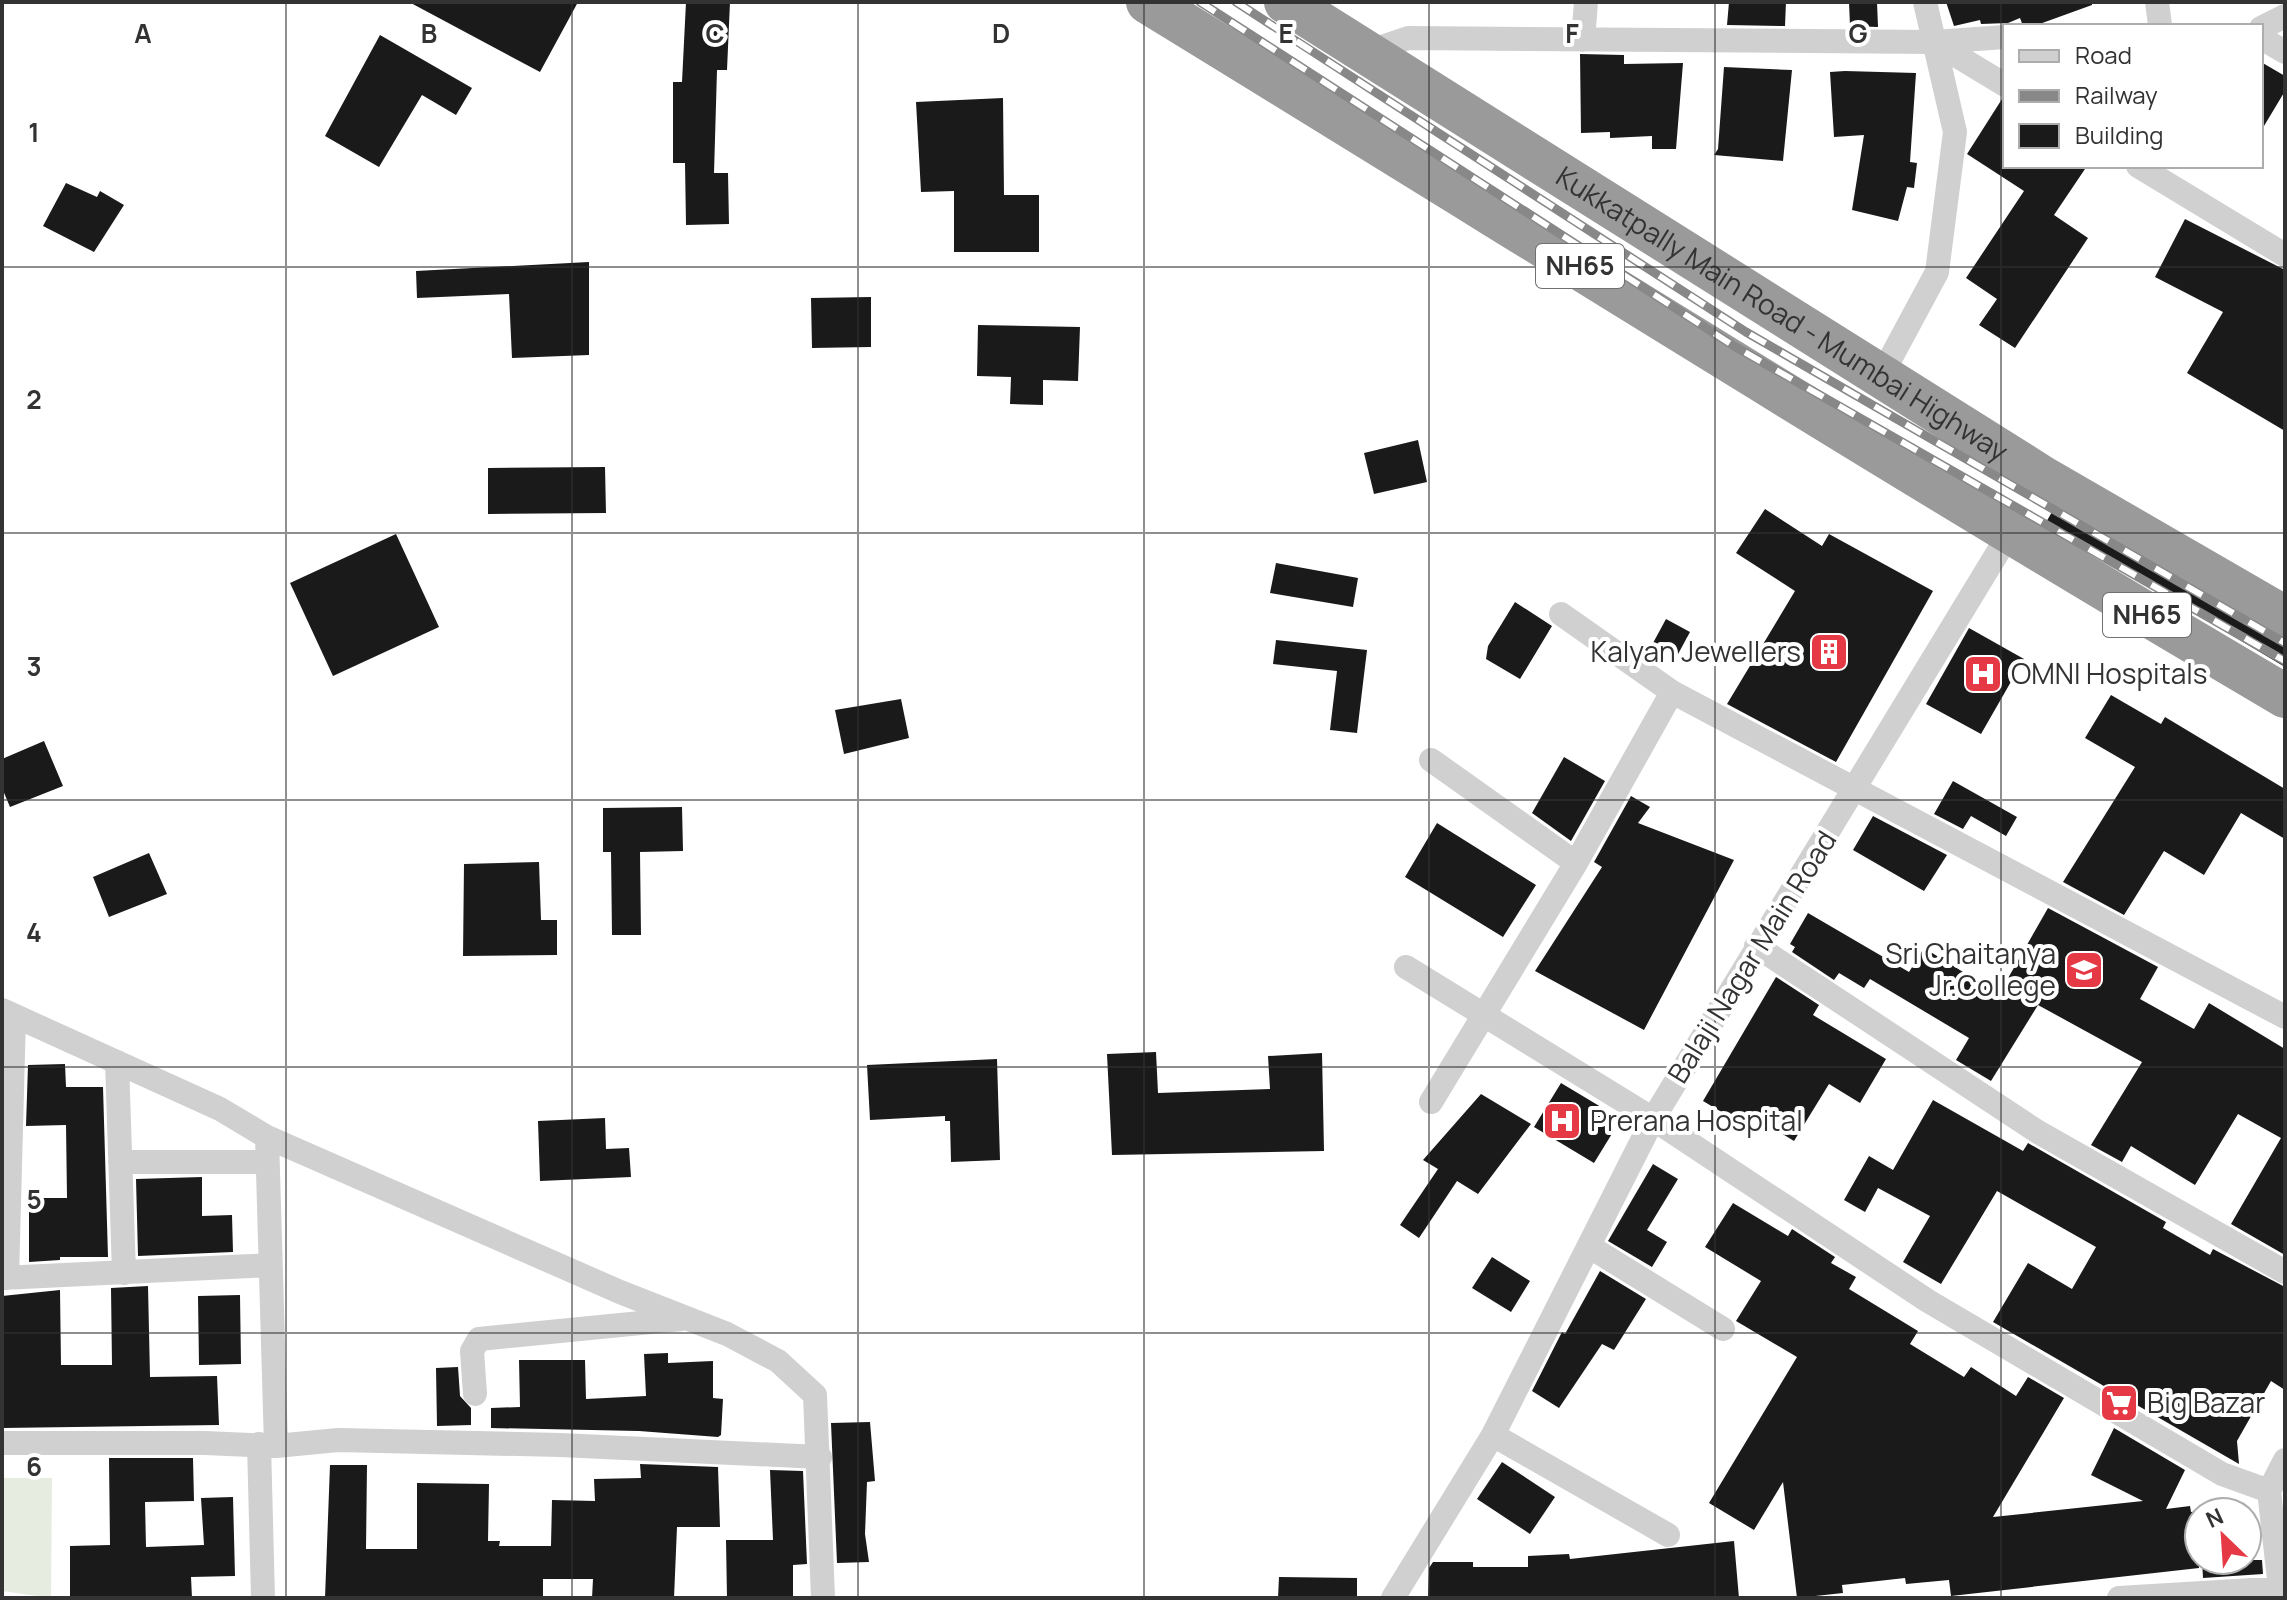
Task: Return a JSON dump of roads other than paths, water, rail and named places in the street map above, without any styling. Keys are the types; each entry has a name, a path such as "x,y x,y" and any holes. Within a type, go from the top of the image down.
{"highway":[{"name":"NH65","path":"1148,2 1848,430 2009,534 2285,696"},
{"name":"Kukkatpally Main Road - Mumbai Highway","path":"1286,2 1880,378 2043,478 2285,618"}],"street":[{"path":"1583,40 1586,2"},
{"path":"1880,378 1937,272 1955,132 1925,2"},
{"path":"2263,27 2285,16"},
{"path":"1367,52 1408,38 1934,42 2003,37"},
{"path":"2263,39 2285,52"},
{"path":"1934,42 2003,84"},
{"path":"2146,168 2167,173 2285,255"},
{"name":"Balaji Nagar Main Road","path":"1393,1598 1493,1435 1653,1119 2009,534"},
{"path":"1561,614 1672,692 1857,787 2285,1017"},
{"path":"1431,1102 1576,863 1672,692"},
{"path":"1431,760 1576,863"},
{"path":"1756,946 2038,1132 2285,1272"},
{"path":"1406,967 1653,1119 1928,1301 2222,1474 2269,1491"},
{"path":"270,1265 4,1278 8,1013 220,1109 267,1137 727,1334 778,1361 815,1395 820,1457 823,1598"},
{"path":"117,1062 124,1273"},
{"path":"263,1598 270,1265 267,1137"},
{"path":"120,1162 267,1162"},
{"path":"1590,1247 1723,1329"},
{"path":"475,1394 472,1351 479,1339 686,1318"},
{"path":"1493,1435 1668,1535"},
{"path":"2,1443 268,1445 353,1440 560,1445 763,1457 820,1457"},
{"path":"2119,1598 2283,1588 2269,1491 2285,1460"}],"railway":[{"path":"1200,2 1734,346 2285,661"},
{"path":"1236,2 1746,332 2285,643"}],"place":[{"name":"Kalyan Jewellers","path":"1829,652"},
{"name":"OMNI Hospitals","path":"1983,674"},
{"name":"Sri Chaitanya Jr.College","path":"2084,970"},
{"name":"Prerana Hospital","path":"1562,1121"},
{"name":"Big Bazar","path":"2119,1403"}]}
